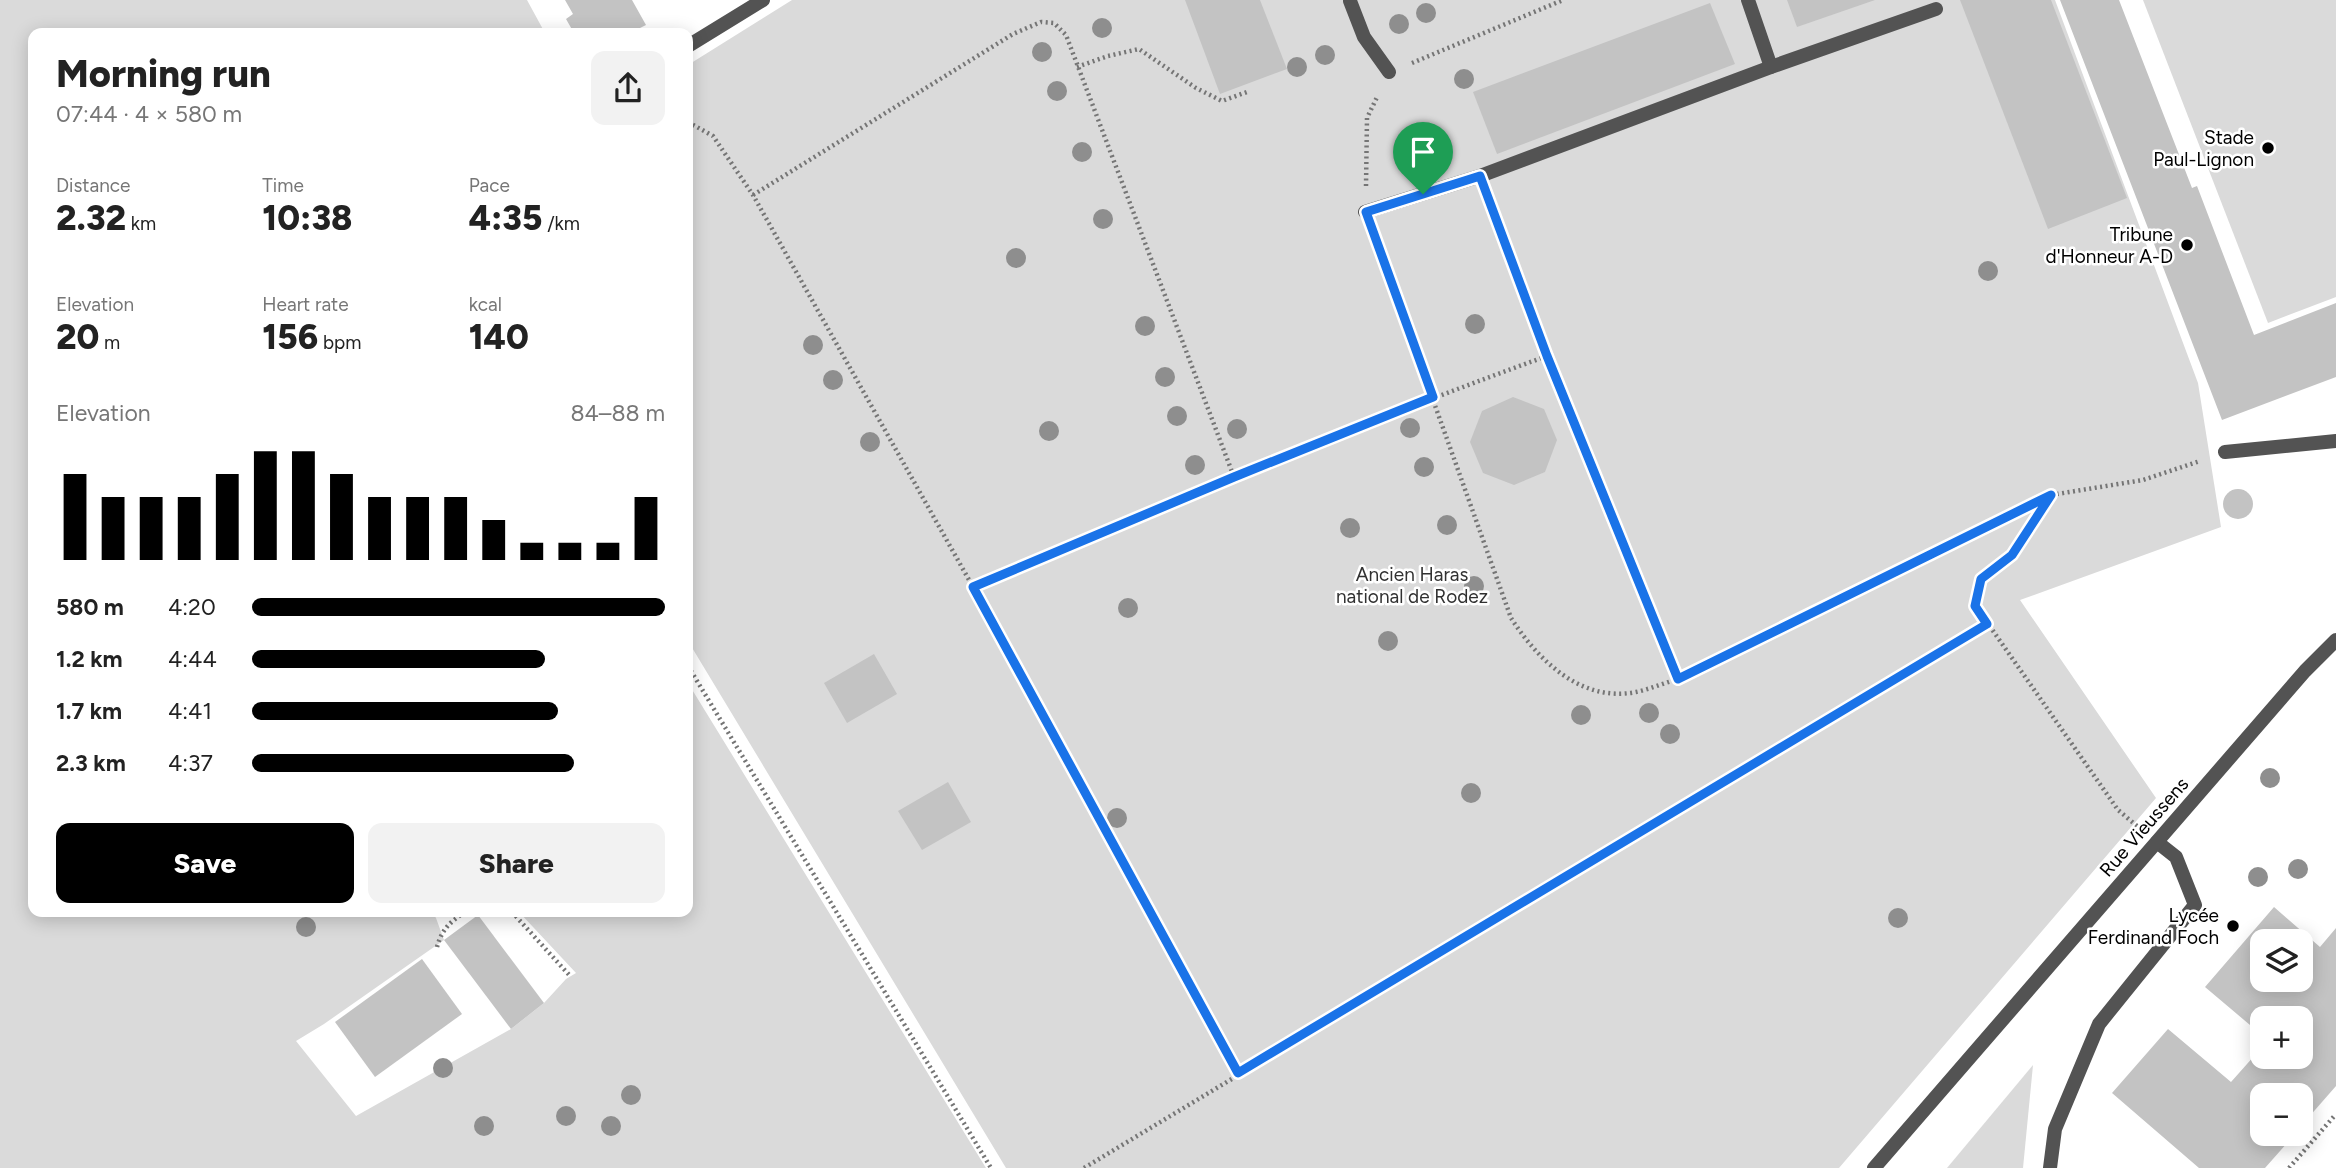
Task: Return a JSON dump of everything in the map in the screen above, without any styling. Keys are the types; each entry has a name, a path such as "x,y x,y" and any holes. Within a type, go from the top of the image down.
{"street":[{"path":"693,43 763,0"},
{"path":"1349,0 1364,37 1389,72"},
{"path":"1748,0 1771,67"},
{"path":"1366,212 1480,176 1771,67 1936,9"},
{"path":"2225,452 2336,441"},
{"name":"Rue Vieussens","path":"1874,1168 2305,671 2336,640"},
{"path":"2050,1168 2055,1129 2099,1024 2195,905 2176,857 2157,842"}],"path":[{"path":"1563,0 1389,72 1367,118 1366,212 1511,618 1528,644 1550,667 1595,692 1634,693 1678,679 2051,495 2143,481 2225,452"},
{"path":"753,195 1013,34 1041,22 1054,23 1066,35 1234,477"},
{"path":"1077,67 1139,49 1196,88 1222,101 1247,92"},
{"path":"693,125 713,136 753,195 973,587 1238,1073"},
{"path":"1480,176 1547,356 1678,679"},
{"path":"973,587 1234,477 1433,397 1547,356"},
{"path":"2051,495 2012,555 1981,579 1975,606 2118,810"},
{"path":"1084,1168 1987,624"},
{"path":"693,674 991,1168"},
{"path":"437,947 440,934 458,917"},
{"path":"517,917 571,977"},
{"path":"2289,1168 2336,1114"}],"green space":[{"path":"0,0 527,0 542,28 28,28 28,917 435,917 444,940 296,1041 356,1116 511,1029 576,973 524,917 693,917 693,691 986,1168 0,1168"},
{"name":"Ancien Haras national de Rodez","path":"792,0 2055,0 2198,383 2221,527 2020,600 2156,798 1839,1168 1006,1168 693,649 693,62"},
{"name":"Stade Paul-Lignon","path":"2143,0 2336,0 2336,297 2268,323"},
{"path":"2033,1065 2023,1168 1947,1168"}],"building":[{"path":"565,0 632,0 646,25 640,28 571,28 566,19 573,14"},
{"path":"1185,0 1260,0 1287,69 1220,94"},
{"path":"1787,0 1875,0 1797,27"},
{"path":"1960,0 2051,0 2127,198 2048,229"},
{"name":"Tribune d'Honneur A-D","path":"2060,0 2119,0 2192,188 2197,186 2254,335 2336,303 2336,377 2222,420"},
{"path":"1710,3 1735,64 1497,154 1473,92"},
{"path":"1513,397 1544,409 1557,440 1545,472 1514,485 1483,473 1470,442 1482,411"},
{"path":"2238,489 2249,493 2253,504 2249,515 2238,519 2227,515 2223,504 2227,493"},
{"path":"874,654 897,694 847,723 824,683"},
{"path":"948,782 971,822 922,850 898,811"},
{"path":"2274,907 2299,929 2255,929"},
{"path":"475,917 480,917 544,1003 511,1029 444,940"},
{"path":"2336,928 2336,1086 2313,1112 2313,1083 2250,1083 2250,1146 2284,1146 2265,1168 2199,1168 2112,1093 2168,1029 2231,1082 2250,1061 2250,1069 2313,1069 2313,1006 2250,1006 2250,1025 2205,987 2250,935 2250,992 2313,992 2313,941 2320,947"},
{"path":"422,959 462,1014 375,1077 335,1022"}],"place":[{"name":"Stade Paul-Lignon","path":"2268,148"},
{"name":"Tribune d'Honneur A-D","path":"2187,245"},
{"name":"Lycée Ferdinand Foch","path":"2233,926"}],"route":[{"path":"1480,176 1547,356 1678,679 2051,495 2012,555 1981,579 1975,606 1987,624 1238,1073 973,587 1433,397 1366,212 1423,194 1480,176"}]}
